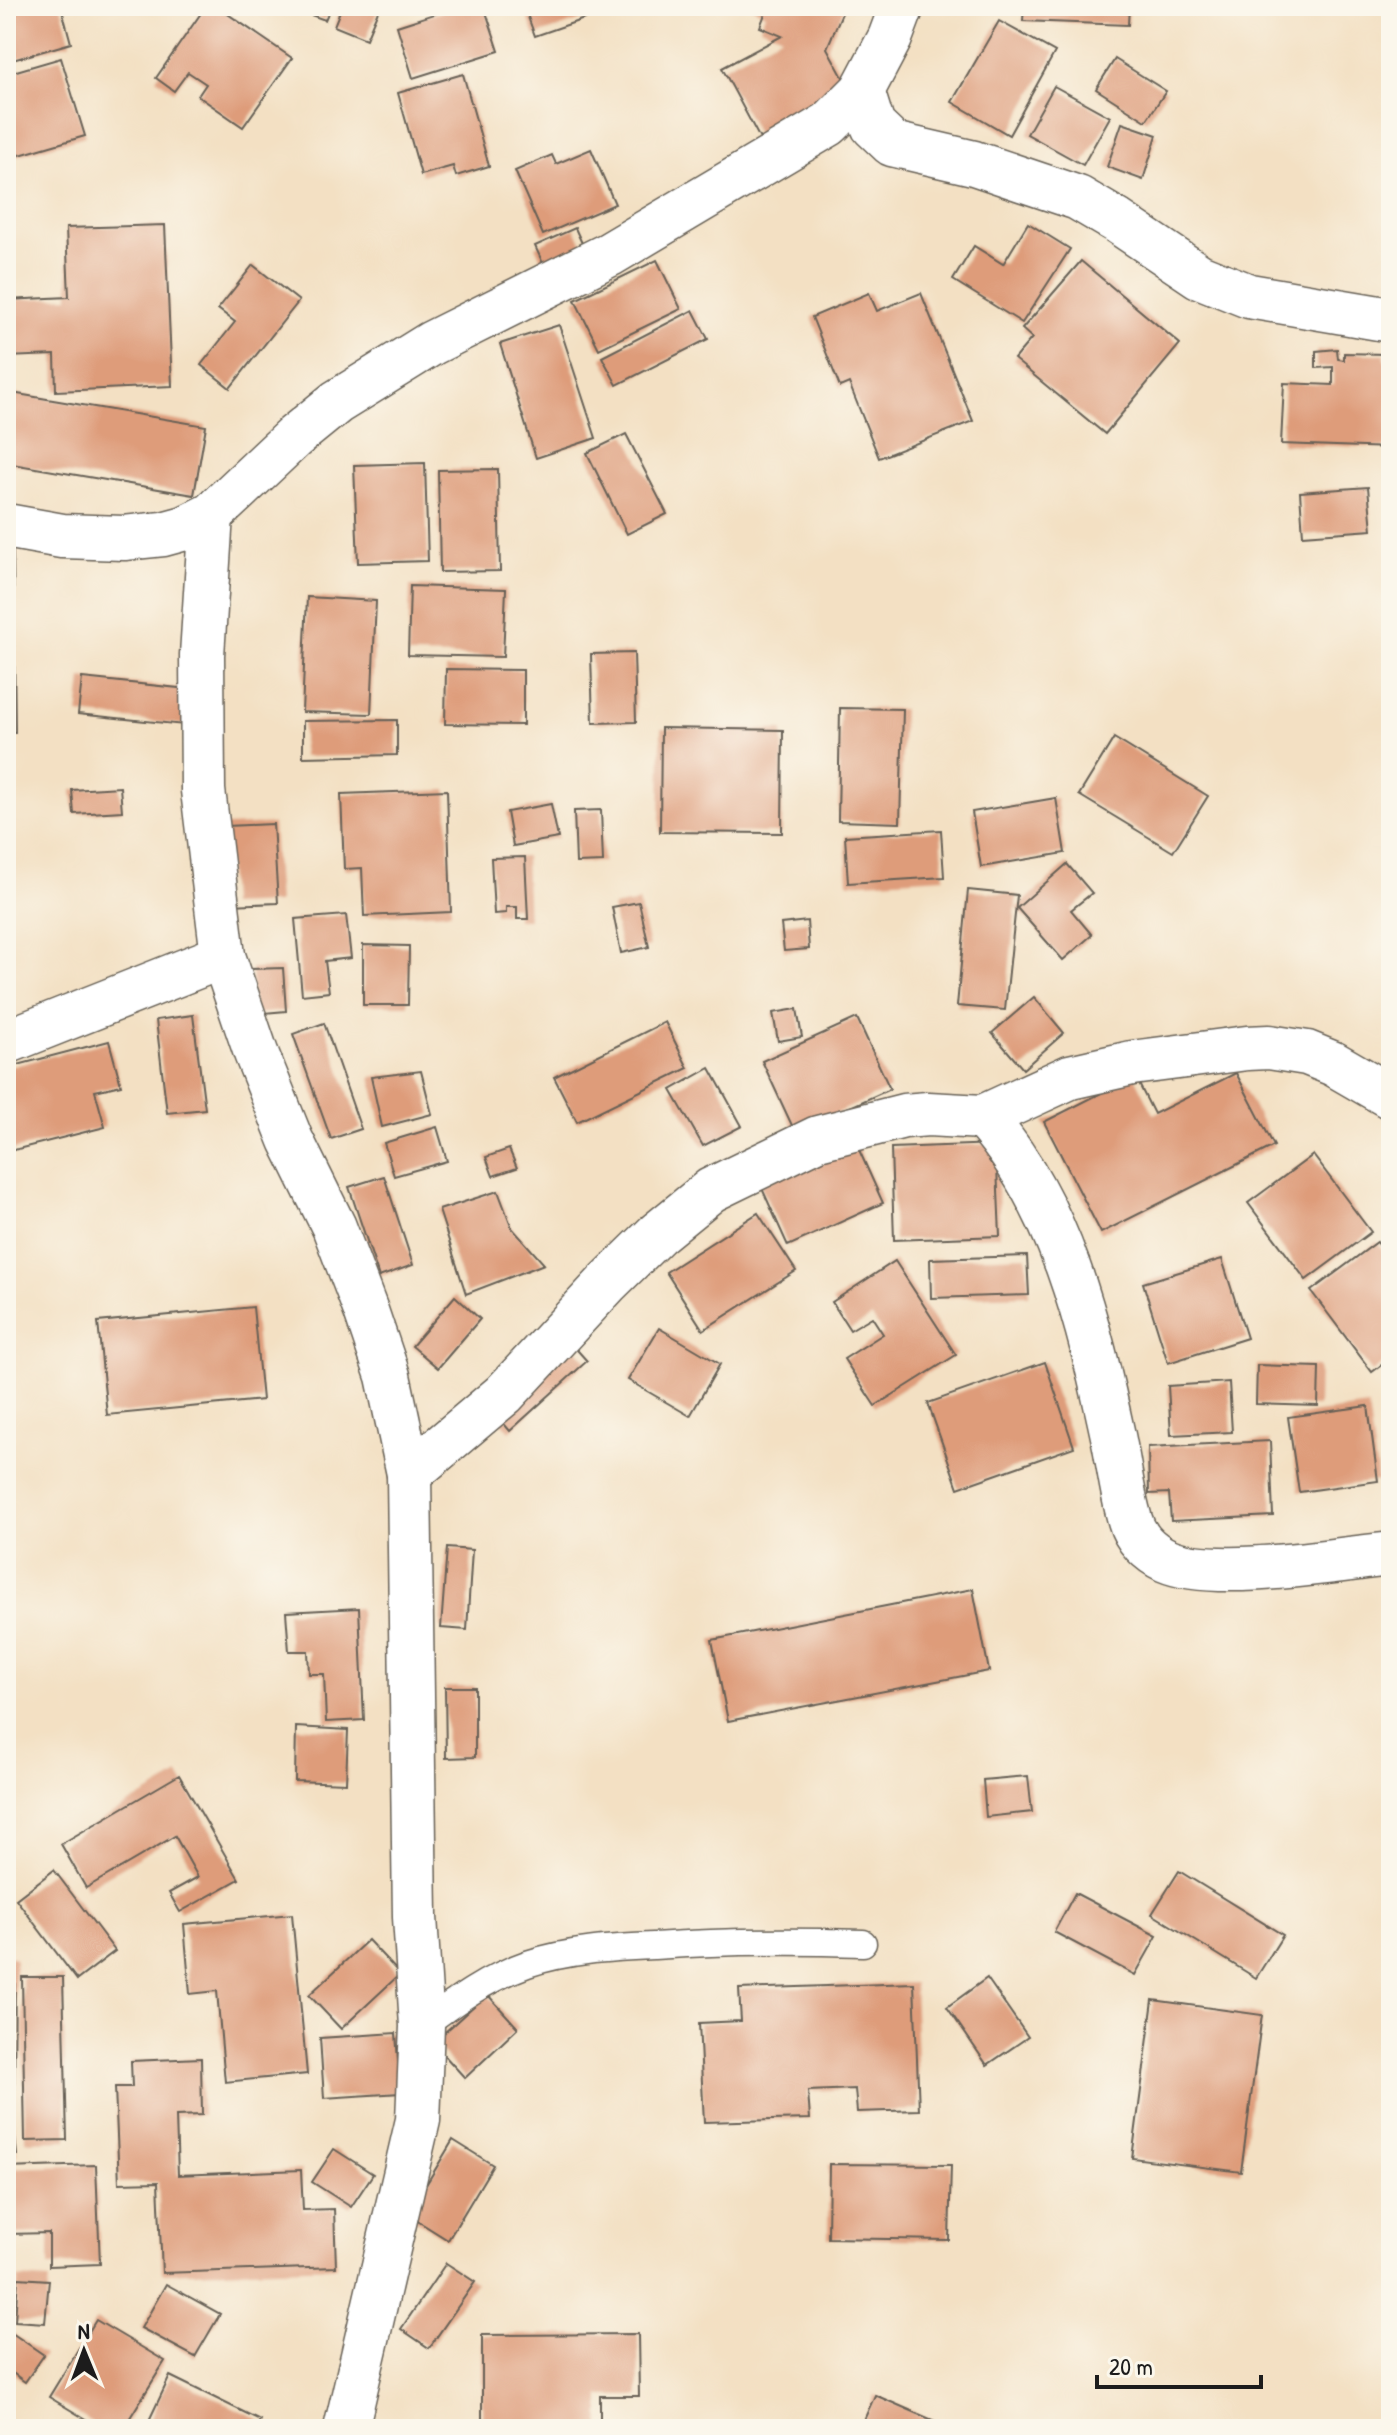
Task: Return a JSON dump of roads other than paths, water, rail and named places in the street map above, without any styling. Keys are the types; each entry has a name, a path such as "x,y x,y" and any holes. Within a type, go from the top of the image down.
{"street":[{"path":"6,526 62,536 124,538 174,531 211,515 294,437 337,402 432,343 610,254 829,124 862,91 890,38 902,6"},
{"path":"862,91 873,126 892,144 974,163 1078,198 1199,276 1249,296 1391,320"},
{"path":"211,515 202,655 203,790 223,956 256,1053 291,1140 334,1227 366,1311 388,1376 409,1474 415,1917 422,2026 418,2120 346,2429"},
{"path":"6,1042 223,956"},
{"path":"409,1474 504,1394 657,1234 711,1190 818,1138 845,1129 916,1115 983,1117 1070,1077 1101,1069 1158,1059 1269,1047 1307,1053 1334,1064 1391,1097"},
{"path":"983,1117 1018,1160 1056,1236 1082,1311 1101,1382 1130,1520 1145,1545 1169,1561 1224,1569 1391,1554"}],"lane":[{"path":"422,2026 477,1986 529,1963 578,1953 725,1943 863,1943"}]}
